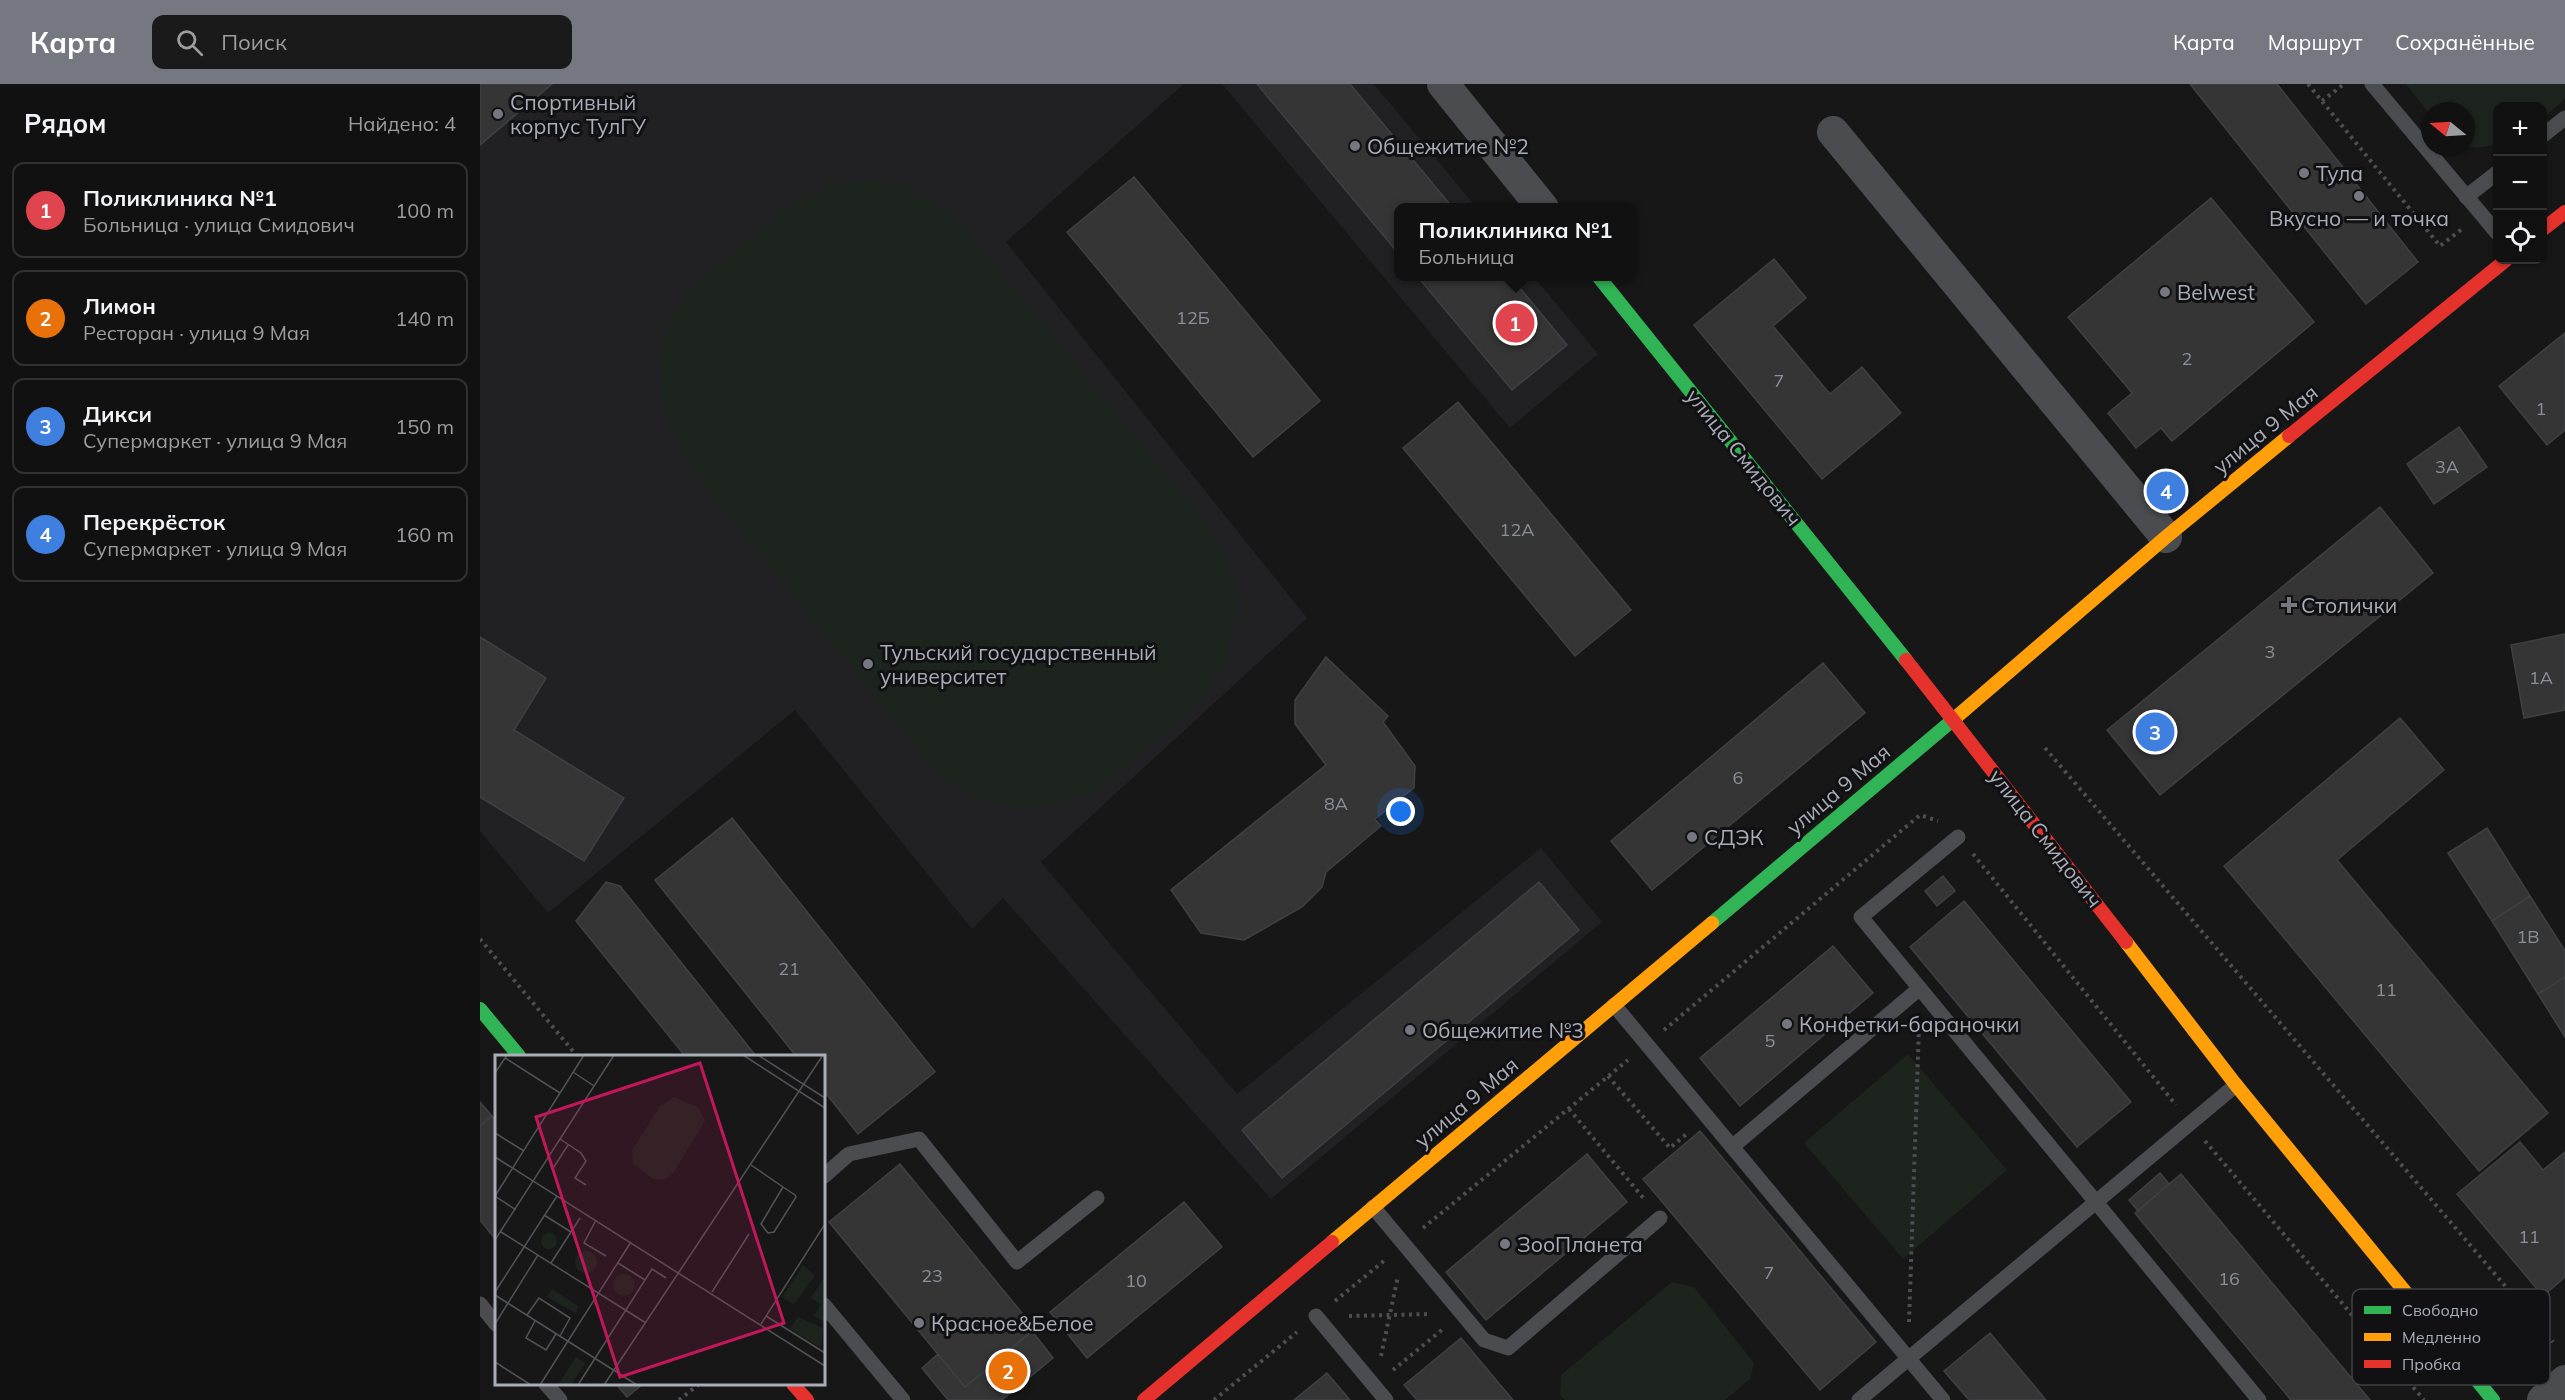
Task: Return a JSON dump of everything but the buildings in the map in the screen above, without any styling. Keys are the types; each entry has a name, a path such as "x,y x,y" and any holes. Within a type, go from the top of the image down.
{"main road":[{"path":"2547,226 2565,212"},
{"name":"улица 9 Мая","path":"1144,1400 1954,719 2166,537 2501,264"},
{"name":"улица Смидович","path":"1602,281 1954,719 2236,1085 2402,1289"},
{"path":"480,1009 518,1055"},
{"path":"795,1385 807,1400"},
{"name":"улица Смидович","path":"2481,1385 2493,1400"}],"street":[{"path":"1443,84 1540,203"},
{"path":"1833,132 2166,537"},
{"path":"2543,1400 2565,1382"}],"lane":[{"path":"2372,84 2493,228"},
{"path":"2547,132 2565,118"},
{"path":"2466,197 2493,176"},
{"path":"1958,837 1861,916 2259,1400"},
{"path":"1732,1147 1920,988"},
{"path":"1614,1005 1943,1400"},
{"path":"1858,1400 2236,1085"},
{"path":"825,1175 849,1154 919,1139 1017,1263 1097,1198"},
{"path":"1373,1207 1484,1340 1508,1348 1660,1218"},
{"path":"480,1304 495,1323"},
{"path":"825,1306 903,1400"},
{"path":"1316,1316 1386,1400"},
{"path":"548,1385 560,1400"}],"path":[{"path":"2308,84 2440,246 2481,214"},
{"path":"2322,101 2344,84"},
{"path":"2045,748 2508,1289"},
{"path":"1214,1400 1647,1044 1920,815 1947,824"},
{"path":"480,939 576,1055"},
{"path":"1908,1358 1920,988"},
{"path":"1608,1076 1670,1148 1707,1117"},
{"path":"1569,1108 1660,1218"},
{"path":"1374,1386 1404,1244"},
{"path":"1316,1316 1462,1313"},
{"path":"1374,1386 1462,1313"},
{"path":"2550,1338 2553,1342"},
{"path":"679,1400 697,1385"}],"shaded area":[{"name":"Тульский государственный университет","path":"480,84 1184,84 1006,242 1307,618 1041,862 1237,1094 1541,848 1602,922 1271,1199 1003,898 972,929 795,710 548,913 480,831"},
{"path":"1222,84 1374,84 1473,203 1394,203 1394,281 1537,281 1598,354 1510,428"},
{"path":"2406,84 2565,84 2565,99 2547,115 2547,102 2493,102 2493,145 2481,147 2475,147 2475,102 2421,103"},
{"path":"873,180 910,186 940,206 967,232 1190,503 1217,539 1232,573 1238,610 1228,656 1205,698 1101,788 1056,805 1020,808 983,799 951,784 924,757 694,473 674,435 662,398 660,353 672,318 696,284 792,204 832,184"},
{"path":"1908,1054 2007,1170 1903,1259 1804,1143"},
{"path":"1672,1282 1694,1287 1754,1363 1750,1379 1725,1400 1565,1400 1560,1395 1561,1375"}],"traffic: fast":[{"path":"1602,281 1906,660"},
{"path":"1712,923 1954,719"},
{"path":"480,1009 518,1055"},
{"path":"2481,1385 2493,1400"}],"traffic: slow":[{"path":"1954,719 2166,537 2289,436"},
{"path":"1332,1242 1712,923"},
{"path":"2126,942 2236,1085 2403,1289"}],"traffic: jam":[{"path":"2547,226 2565,212"},
{"path":"2289,436 2501,264"},
{"path":"1906,660 2126,942"},
{"path":"1144,1400 1332,1242"},
{"path":"794,1385 807,1400"}],"place":[{"name":"Спортивный корпус ТулГУ","path":"498,114"},
{"name":"Общежитие №2","path":"1355,146"},
{"name":"Тула","path":"2304,173"},
{"name":"Вкусно — и точка","path":"2359,196"},
{"name":"Belwest","path":"2165,292"},
{"name":"Поликлиника №1","path":"1515,323"},
{"name":"Перекрёсток","path":"2166,491"},
{"name":"Столички","path":"2289,605"},
{"name":"Тульский государственный университет","path":"868,664"},
{"name":"Дикси","path":"2155,732"},
{"name":"СДЭК","path":"1692,837"},
{"name":"Конфетки-бараночки","path":"1787,1024"},
{"name":"Общежитие №3","path":"1410,1030"},
{"name":"ЗооПланета","path":"1505,1244"},
{"name":"Красное&Белое","path":"919,1323"},
{"name":"Лимон","path":"1008,1371"}]}
